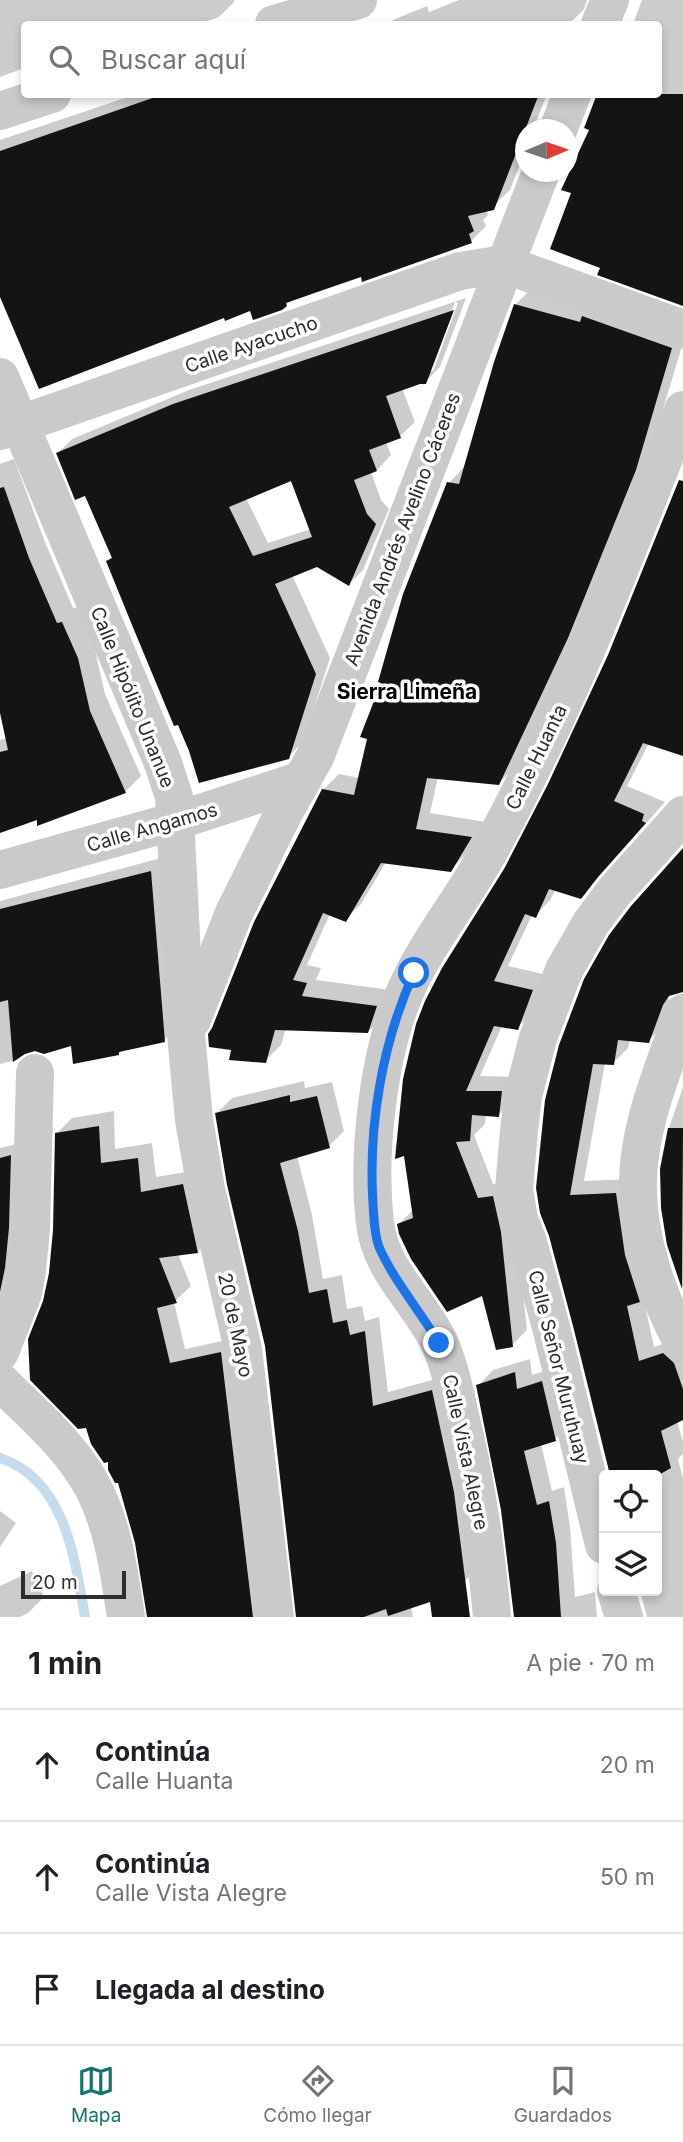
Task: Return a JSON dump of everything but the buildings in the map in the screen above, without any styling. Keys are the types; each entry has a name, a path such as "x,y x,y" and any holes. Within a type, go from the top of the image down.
{"street":[{"path":"257,0 267,21"},
{"path":"284,21 358,0"},
{"path":"601,21 610,0"},
{"path":"0,111 40,98"},
{"path":"562,119 570,98"},
{"name":"Avenida Andrés Avelino Cáceres","path":"186,1035 234,913 316,755 503,264 537,182"},
{"path":"503,264 683,330"},
{"name":"Calle Ayacucho","path":"10,428 460,271 503,264"},
{"name":"Calle Hipólito Unanue","path":"0,377 10,428 163,763 174,797 186,1035"},
{"name":"Calle Huanta","path":"379,1096 390,1040 404,994 430,946 486,857 554,722 683,410"},
{"name":"Calle Angamos","path":"0,870 176,821 302,780"},
{"name":"Calle Señor Muruhuay","path":"601,1533 552,1331 528,1242 519,1219 514,1189 523,1096 538,1038 564,970 614,892 683,816"},
{"path":"683,1013 646,1127 638,1188 646,1253 660,1297 683,1344"},
{"name":"20 de Mayo","path":"186,1035 194,1120 206,1189 243,1349 275,1617"},
{"path":"0,1352 23,1293 27,1272 32,1203 35,1073"},
{"name":"Calle Vista Alegre","path":"379,1096 372,1151 372,1189 378,1244 388,1266 439,1343 450,1374 468,1447 486,1553 492,1617"},
{"path":"0,1381 89,1479 106,1516 126,1617"},
{"path":"618,1596 624,1617"}],"waterway":[{"path":"0,1458 22,1468 53,1502 71,1547 85,1617"}],"district":[{"name":"Sierra Limeña","path":"407,692"}],"route":[{"path":"414,973 404,994 390,1040 379,1096 372,1151 374,1223 378,1244 388,1266 439,1343"}]}
